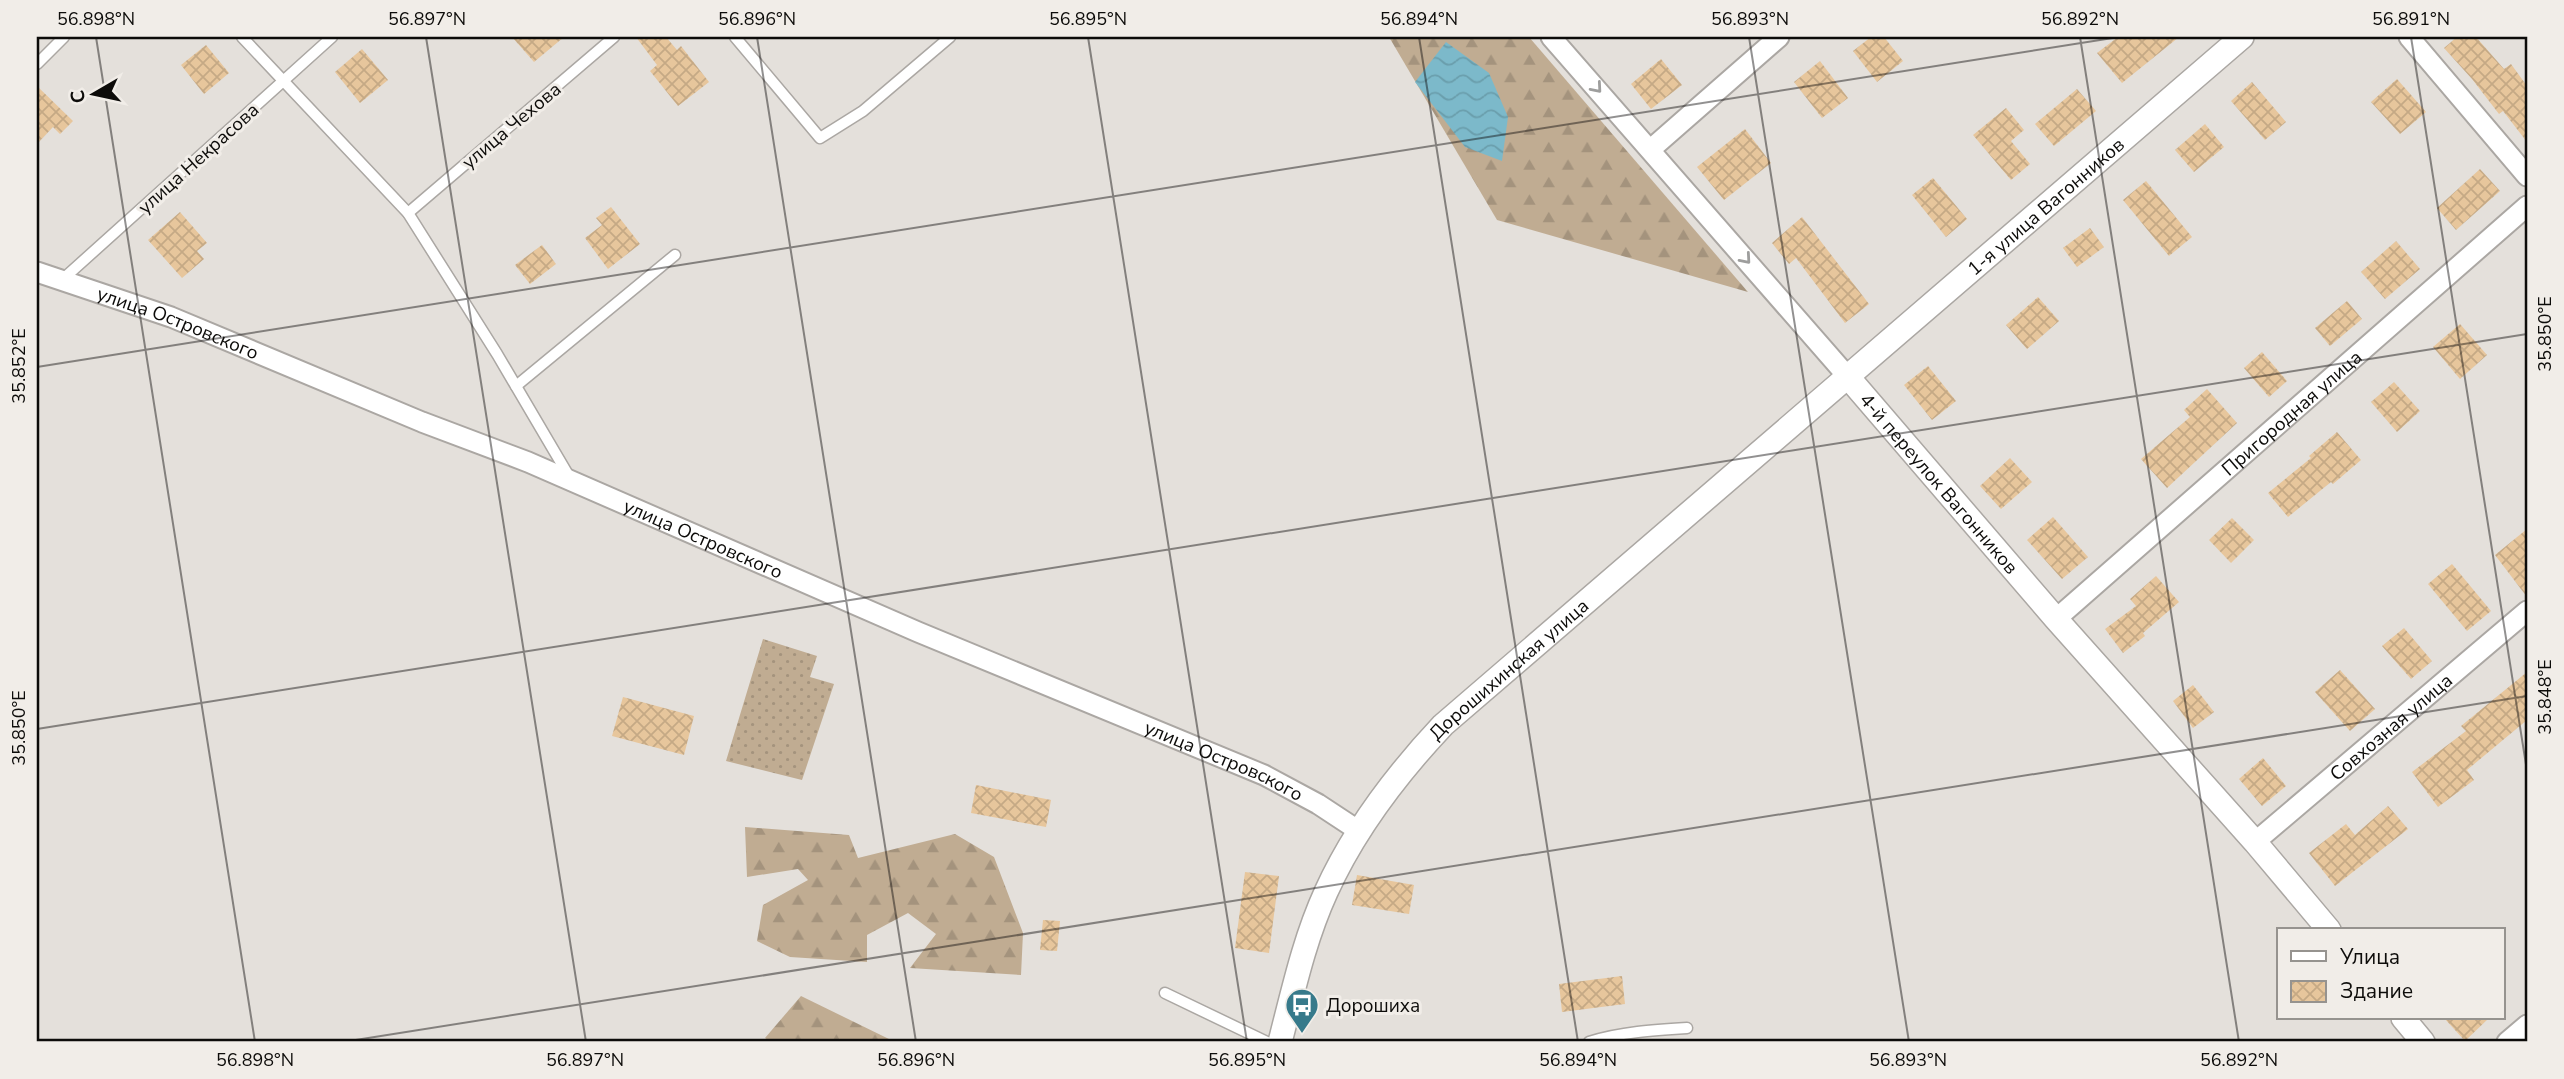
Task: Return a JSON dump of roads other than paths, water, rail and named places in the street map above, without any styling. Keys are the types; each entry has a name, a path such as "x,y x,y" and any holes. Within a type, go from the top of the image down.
{"street":[{"name":"4-й переулок Вагонников","path":"1551,37 2327,928"},
{"path":"1651,149 1779,37"},
{"name":"1-я улица Вагонников","path":"1848,377 2242,37"},
{"path":"2409,37 2527,176"},
{"name":"Пригородная улица","path":"2056,619 2527,206"},
{"name":"улица Островского","path":"37,272 171,317 358,396 572,481 918,632 1264,775 1318,804 1359,831"},
{"name":"Дорошихинская улица","path":"1280,1042 1315,918 1359,831 1404,769 1456,711 1848,377"},
{"name":"Совхозная улица","path":"2255,842 2527,611"},
{"path":"2405,1020 2423,1042"},
{"path":"2507,1042 2527,1025"}],"lane":[{"path":"37,64 64,37"},
{"path":"242,37 408,213 572,481"},
{"name":"улица Некрасова","path":"63,279 332,37"},
{"name":"улица Чехова","path":"408,213 614,37"},
{"path":"734,37 820,138 863,111 950,37"},
{"path":"516,386 676,255"},
{"path":"1165,993 1266,1042"},
{"path":"1589,1042 1605,1037 1687,1028"}],"water":[{"path":"1446,42 1489,73 1508,117 1502,161 1465,147 1415,82"}],"place":[{"name":"Дорошиха","path":"1302,1035"}]}
